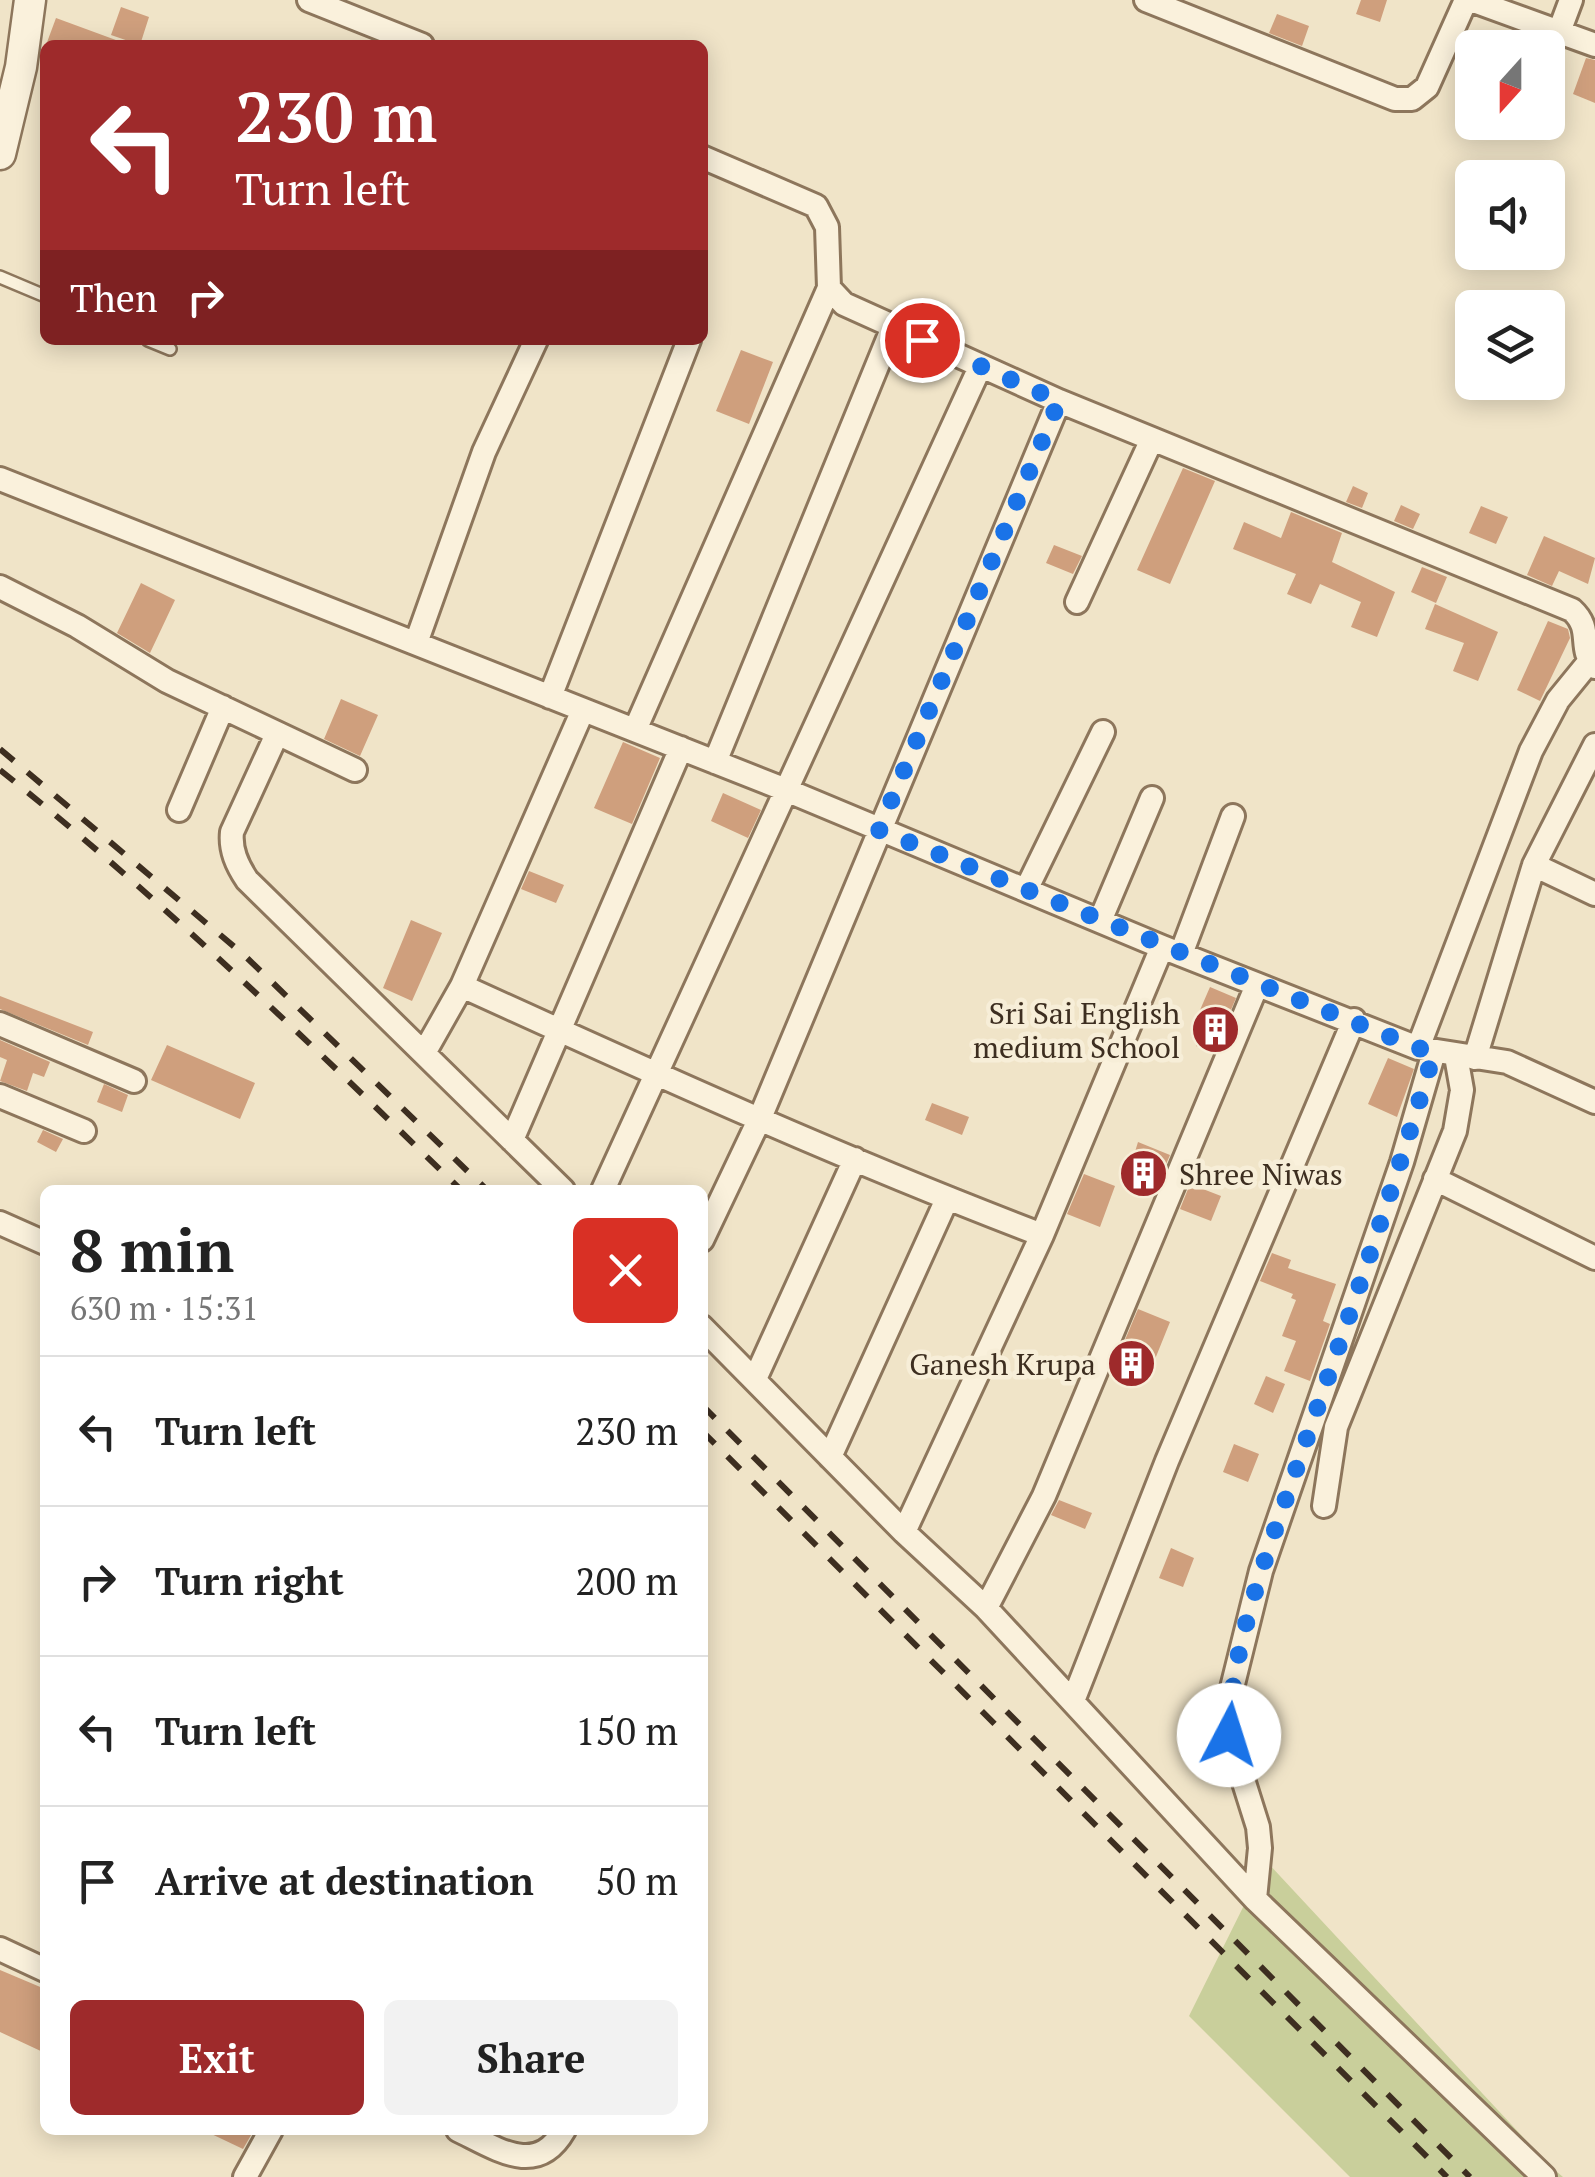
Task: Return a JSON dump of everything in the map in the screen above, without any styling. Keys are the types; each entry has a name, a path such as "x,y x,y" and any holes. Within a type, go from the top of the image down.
{"street":[{"path":"0,154 21,67 30,0"},
{"path":"309,0 409,40"},
{"path":"1146,0 1395,100 1412,99 1426,87 1469,0 1553,30"},
{"path":"1560,30 1571,0"},
{"path":"1565,34 1595,45"},
{"path":"635,730 829,288 827,228 816,206 708,161"},
{"path":"829,288 844,304 980,367 1572,610 1582,620 1587,631 1586,654 1592,664 1558,700 1531,751 1446,1054"},
{"path":"715,762 893,327"},
{"path":"416,643 484,452 534,345"},
{"path":"550,696 687,345"},
{"path":"605,1185 980,367"},
{"path":"708,1227 760,1118 1059,401"},
{"path":"1077,602 1152,440"},
{"path":"0,478 786,790 1257,985 1446,1054 1506,1062 1595,1102"},
{"path":"0,587 77,626 167,681 356,770"},
{"path":"179,810 223,708"},
{"path":"424,1053 462,986 583,710"},
{"path":"1026,890 1102,732"},
{"path":"278,734 232,832 238,867 558,1185"},
{"path":"1255,1899 1258,1828 1229,1735 1232,1688 1262,1572 1396,1178 1446,1054 1595,745"},
{"path":"512,1140 680,748"},
{"path":"1100,920 1152,798"},
{"path":"904,1532 1233,816"},
{"path":"1534,865 1595,894"},
{"path":"986,1608 1044,1496 1257,985"},
{"path":"462,986 855,1160 1042,1235"},
{"path":"1072,1701 1167,1461 1354,1020"},
{"path":"0,1024 134,1081"},
{"path":"1324,1506 1336,1427 1455,1131 1461,1073 1446,1054"},
{"path":"0,1096 84,1131"},
{"path":"754,1379 855,1160"},
{"path":"1435,1179 1595,1258"},
{"path":"830,1456 948,1199"},
{"path":"0,1223 40,1241"},
{"path":"708,1333 904,1532 986,1608 1255,1899 1544,2177"},
{"path":"0,1949 40,1968"},
{"path":"245,2177 267,2135"},
{"path":"468,2135 520,2161 539,2160 555,2149 562,2135"}],"lane":[{"path":"0,277 40,294"},
{"path":"159,345 170,350"}],"green space":[{"path":"1266,1861 1563,2177 1350,2177 1189,2016"}],"building":[{"path":"1361,0 1387,0 1380,22 1356,14"},
{"path":"121,7 149,17 142,40 111,35"},
{"path":"1277,14 1309,26 1302,46 1269,33"},
{"path":"56,18 116,40 48,40"},
{"path":"1586,58 1595,60 1595,103 1573,94"},
{"path":"741,350 773,362 749,424 716,411"},
{"path":"1183,468 1215,481 1170,584 1137,570"},
{"path":"1353,486 1368,493 1362,508 1346,502"},
{"path":"1401,505 1420,514 1413,529 1394,521"},
{"path":"1481,506 1508,517 1496,544 1469,533"},
{"path":"1291,512 1342,533 1332,562 1395,592 1377,637 1351,627 1361,602 1320,584 1311,604 1287,594 1296,574 1233,549 1244,522 1281,538"},
{"path":"1544,536 1595,558 1588,584 1559,571 1552,586 1527,575"},
{"path":"1054,545 1082,556 1073,574 1046,563"},
{"path":"1422,567 1447,577 1436,603 1411,592"},
{"path":"141,583 175,600 150,653 117,633"},
{"path":"1435,604 1498,632 1478,681 1453,671 1464,643 1425,629"},
{"path":"1548,621 1568,629 1570,638 1540,701 1517,690"},
{"path":"341,699 378,715 360,756 324,739"},
{"path":"623,742 660,758 632,824 594,808"},
{"path":"723,793 761,810 748,838 711,821"},
{"path":"529,871 564,885 556,903 521,889"},
{"path":"411,920 442,933 412,1001 383,988"},
{"name":"Sri Sai English medium School","path":"1210,987 1236,998 1213,1052 1196,1046 1209,1014 1200,1010"},
{"path":"0,996 93,1032 88,1045 0,1009"},
{"path":"0,1040 50,1062 44,1077 33,1073 27,1091 0,1081 7,1060 0,1057"},
{"path":"167,1045 255,1083 240,1119 151,1080"},
{"path":"1388,1058 1414,1069 1397,1117 1368,1104"},
{"path":"104,1084 128,1095 122,1112 97,1102"},
{"path":"932,1103 969,1117 962,1135 925,1120"},
{"path":"43,1130 63,1139 56,1152 37,1142"},
{"name":"Shree Niwas","path":"1138,1142 1170,1155 1154,1192 1119,1178"},
{"path":"1084,1174 1115,1186 1100,1227 1067,1214"},
{"path":"1190,1184 1221,1196 1211,1221 1180,1209"},
{"path":"1272,1253 1291,1260 1288,1268 1336,1284 1323,1321 1330,1324 1310,1381 1284,1371 1296,1341 1282,1336 1296,1300 1291,1298 1293,1294 1260,1281"},
{"path":"1138,1309 1170,1322 1147,1379 1114,1366"},
{"path":"1266,1376 1285,1384 1273,1413 1254,1404"},
{"path":"1234,1444 1259,1454 1248,1482 1223,1472"},
{"path":"1059,1500 1092,1513 1085,1529 1051,1515"},
{"path":"1171,1548 1194,1558 1183,1587 1159,1578"},
{"path":"0,1970 40,1987 40,2051 0,2032"},
{"path":"214,2135 251,2135 243,2149"}],"railway":[{"path":"0,749 244,955 482,1185"},
{"path":"0,770 178,922 456,1185"},
{"path":"708,1411 1470,2177"},
{"path":"708,1437 1447,2177"}],"place":[{"name":"Sri Sai English medium School","path":"1215,1030"},
{"name":"Shree Niwas","path":"1144,1174"},
{"name":"Ganesh Krupa","path":"1131,1364"}],"route":[{"path":"922,340 1059,401 879,830 1257,985 1434,1052 1396,1178 1262,1572 1232,1688 1229,1735"}]}
